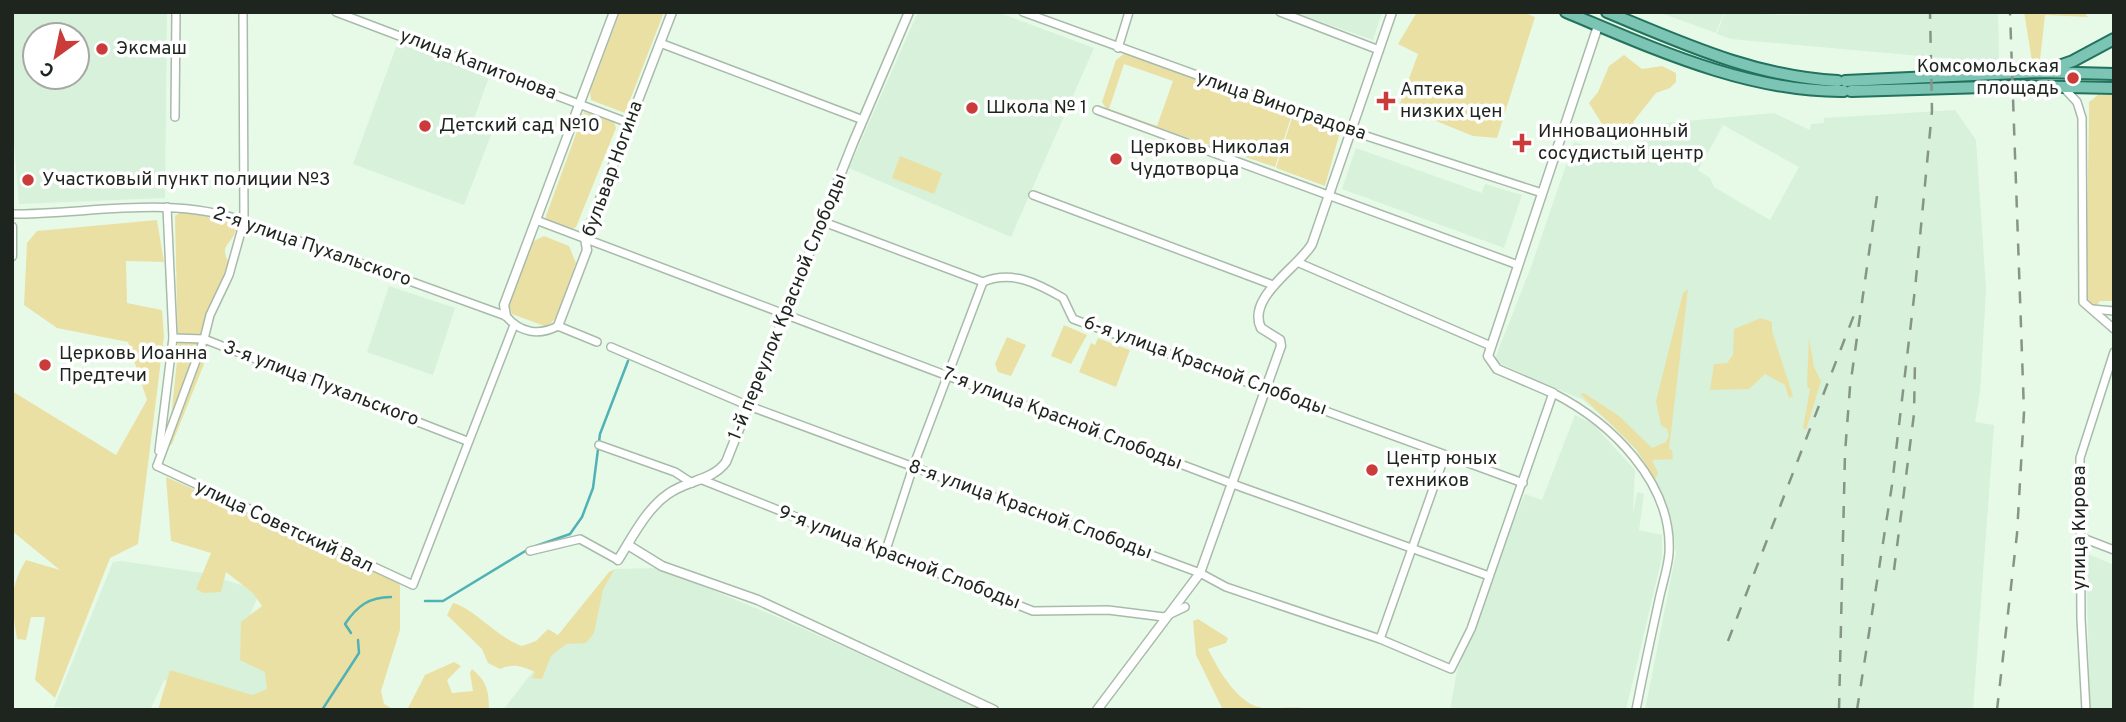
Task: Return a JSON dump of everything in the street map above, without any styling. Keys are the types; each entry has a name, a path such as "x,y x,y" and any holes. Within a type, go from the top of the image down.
{"main road":[{"path":"1566,12 1749,80 1797,89 1986,81 2114,88"},
{"path":"1598,26 1610,14 1751,68 1845,86"},
{"path":"1986,81 2040,72 2073,61 2114,39"},
{"path":"2040,72 2113,73"},
{"path":"2085,86 2113,73"}],"street":[{"path":"175,117 176,12"},
{"path":"157,466 204,339 210,315 229,275 244,221 243,12"},
{"name":"улица Капитонова","path":"336,12 629,123"},
{"path":"506,316 505,305 614,12"},
{"name":"бульвар Ногина","path":"558,326 587,250 585,238 672,12"},
{"name":"1-й переулок Красной Слободы","path":"618,560 658,503 674,490 714,475 726,462 821,221 909,12"},
{"name":"улица Виноградова","path":"1023,12 1351,131 1542,193"},
{"path":"1118,48 1129,12"},
{"path":"1280,12 1379,50"},
{"path":"1097,710 1199,573 1281,345 1279,339 1263,330 1259,321 1273,285 1312,244 1392,12"},
{"path":"1598,26 1488,356 1495,368 1553,393 1596,419 1632,454 1652,488 1665,521 1669,552 1636,710"},
{"path":"660,43 863,120"},
{"path":"2060,86 2075,98 2082,118 2082,302 2114,329"},
{"path":"1097,110 1518,265"},
{"path":"1034,195 1273,285"},
{"path":"157,466 173,338 167,206"},
{"name":"2-я улица Пухальского","path":"12,214 167,206 205,210 244,221 506,316 514,325"},
{"name":"7-я улица Красной Слободы","path":"536,219 1230,483 1489,576"},
{"name":"6-я улица Красной Слободы","path":"821,221 983,282 999,276 1020,279 1063,298 1073,319 1523,483"},
{"path":"12,227 12,256"},
{"path":"1297,262 1491,346"},
{"path":"885,552 913,467 983,282"},
{"path":"2082,302 2098,310 2114,311"},
{"path":"467,441 514,325 536,332 558,326 597,342"},
{"name":"3-я улица Пухальского","path":"173,338 204,339 467,441"},
{"name":"8-я улица Красной Слободы","path":"611,347 749,406 1199,573 1226,587 1380,639 1451,669 1471,629 1489,576"},
{"name":"улица Кирова","path":"2085,710 2080,458 2114,352"},
{"path":"1489,576 1553,393"},
{"name":"улица Советский Вал","path":"157,466 413,585 467,441"},
{"name":"9-я улица Красной Слободы","path":"599,445 885,552 1033,611 1108,610 1164,617"},
{"path":"1380,639 1445,455"},
{"path":"2080,537 2114,550"},
{"path":"530,551 580,539 618,560"},
{"path":"628,545 662,566 758,600 976,706 994,710"},
{"path":"1164,617 1185,607"}],"shaded area":[{"path":"12,12 167,12 165,198 19,204 12,121"},
{"path":"620,12 664,12 625,113 591,100 590,91"},
{"name":"Школа № 1","path":"918,12 997,12 1094,48 1011,237 849,168"},
{"path":"1292,12 1382,12 1373,40"},
{"path":"1417,12 1523,12 1535,17 1497,138 1473,136 1399,106 1418,54 1398,44"},
{"path":"1658,12 1724,12 1716,33"},
{"path":"1725,12 1779,15 1998,12 1999,63 1731,39 1717,34"},
{"path":"2024,12 2084,12 2088,17 2045,15 2040,60 2032,61"},
{"name":"Детский сад №10","path":"398,42 489,77 473,121 493,130 464,205 353,164"},
{"path":"1125,53 1292,114 1275,167 1108,111 1102,102 1116,60","holes":["1124,64 1173,81 1157,126 1109,109"]},
{"path":"1624,55 1642,69 1662,66 1676,73 1676,82 1670,88 1656,93 1633,122 1638,127 1638,134 1633,137 1602,124 1589,103 1598,92 1609,66"},
{"path":"2098,95 2114,95 2114,301 2100,301 2095,307 2086,300 2089,102"},
{"path":"1955,110 1976,140 1986,289 1980,392 1975,422 1994,425 1973,710 1645,710 1676,553 1671,517 1636,450 1613,426 1583,400 1494,361 1531,267 1574,142 1636,164 1644,125 1774,113 1810,130 1811,124 1824,123 1824,118","holes":["1723,125 1799,167 1770,220 1714,187 1710,178 1698,170"]},
{"path":"584,112 614,122 616,128 576,227 568,232 546,222 546,216"},
{"path":"1293,115 1340,132 1325,186 1276,168"},
{"path":"1356,148 1482,193 1485,184 1522,195 1504,248 1342,189"},
{"path":"900,156 942,173 934,194 892,178"},
{"path":"183,211 234,221 238,225 225,250 234,271 205,343 204,364 172,444 168,446 178,351 175,216"},
{"path":"157,220 164,262 126,261 127,303 162,310 164,336 138,544 110,558 55,698 35,680 45,617 31,617 26,640 17,639 15,627 14,589 26,560 60,570 12,531 12,391 116,455 147,400 128,342 57,328 24,305 27,243 37,231"},
{"path":"544,236 569,246 576,263 557,317 547,327 512,314 508,302 530,243"},
{"path":"389,286 455,308 433,375 367,352"},
{"path":"1688,289 1669,449 1672,450 1673,459 1652,460 1658,473 1655,480 1637,450 1580,394 1584,393 1619,416 1652,448 1666,442 1669,436 1667,429 1661,425 1656,401 1683,293"},
{"path":"1761,318 1772,322 1772,331 1793,396 1789,398 1785,385 1765,374 1749,389 1710,390 1714,364 1727,363 1733,355 1734,329"},
{"path":"1064,325 1087,335 1071,364 1051,356"},
{"path":"1007,337 1026,345 1011,376 998,372 995,364"},
{"path":"1098,338 1130,350 1116,387 1079,372 1091,343 1095,345"},
{"path":"1809,338 1814,367 1821,381 1806,430 1803,428 1810,389 1807,386"},
{"path":"1575,415 1593,424 1635,470 1633,514 1637,492 1644,494 1639,530 1662,535 1662,557 1626,710 1450,710 1457,671 1508,534 1525,494 1542,500"},
{"path":"166,477 393,577 400,584 400,630 381,691 384,704 394,710 158,710 170,670 252,695 267,689 265,672 240,660 241,622 262,606 253,593 226,572 221,592 204,593 196,589 211,553 171,541"},
{"path":"2086,553 2114,565 2114,710 2090,710"},
{"path":"113,562 203,573 260,591 247,623 321,645 274,710 164,680 150,710 54,707"},
{"path":"658,568 782,619 983,710 503,710 613,569"},
{"path":"614,570 603,590 594,633 586,643 566,644 551,656 542,679 532,678 535,672 522,667 509,666 500,669 488,663 482,649 447,615 453,603 461,606 512,642 522,646 536,641 548,629 558,635 609,572"},
{"path":"1198,619 1228,638 1226,643 1208,649 1230,685 1245,700 1263,708 1295,707 1312,710 1223,710 1196,655 1193,621"},
{"path":"454,662 461,666 447,680 452,693 473,691 470,673 472,669 486,687 489,710 407,710 425,675"}],"waterway":[{"path":"533,547 570,534 582,517 593,488 600,434 628,361"},
{"path":"425,601 443,601 527,550"},
{"path":"351,633 345,624 354,612 370,601 391,597"},
{"path":"322,710 359,653 358,640"}],"railway":[{"path":"1857,710 1892,485 1915,289 1932,111 1930,12"},
{"path":"1997,710 2017,534 2024,412 2010,12"},
{"path":"1839,710 1845,453 1850,387 1878,189"},
{"path":"1728,641 1854,315"},
{"path":"1894,570 1914,414 1915,362"}],"place":[{"name":"Эксмаш","path":"102,49"},
{"name":"Комсомольская площадь","path":"2073,78"},
{"name":"Аптека низких цен","path":"1386,101"},
{"name":"Школа № 1","path":"972,108"},
{"name":"Детский сад №10","path":"425,126"},
{"name":"Инновационный сосудистый центр","path":"1522,143"},
{"name":"Церковь Николая Чудотворца","path":"1116,159"},
{"name":"Участковый пункт полиции №3","path":"28,180"},
{"name":"Церковь Иоанна Предтечи","path":"45,365"},
{"name":"Центр юных техников","path":"1372,470"}]}
